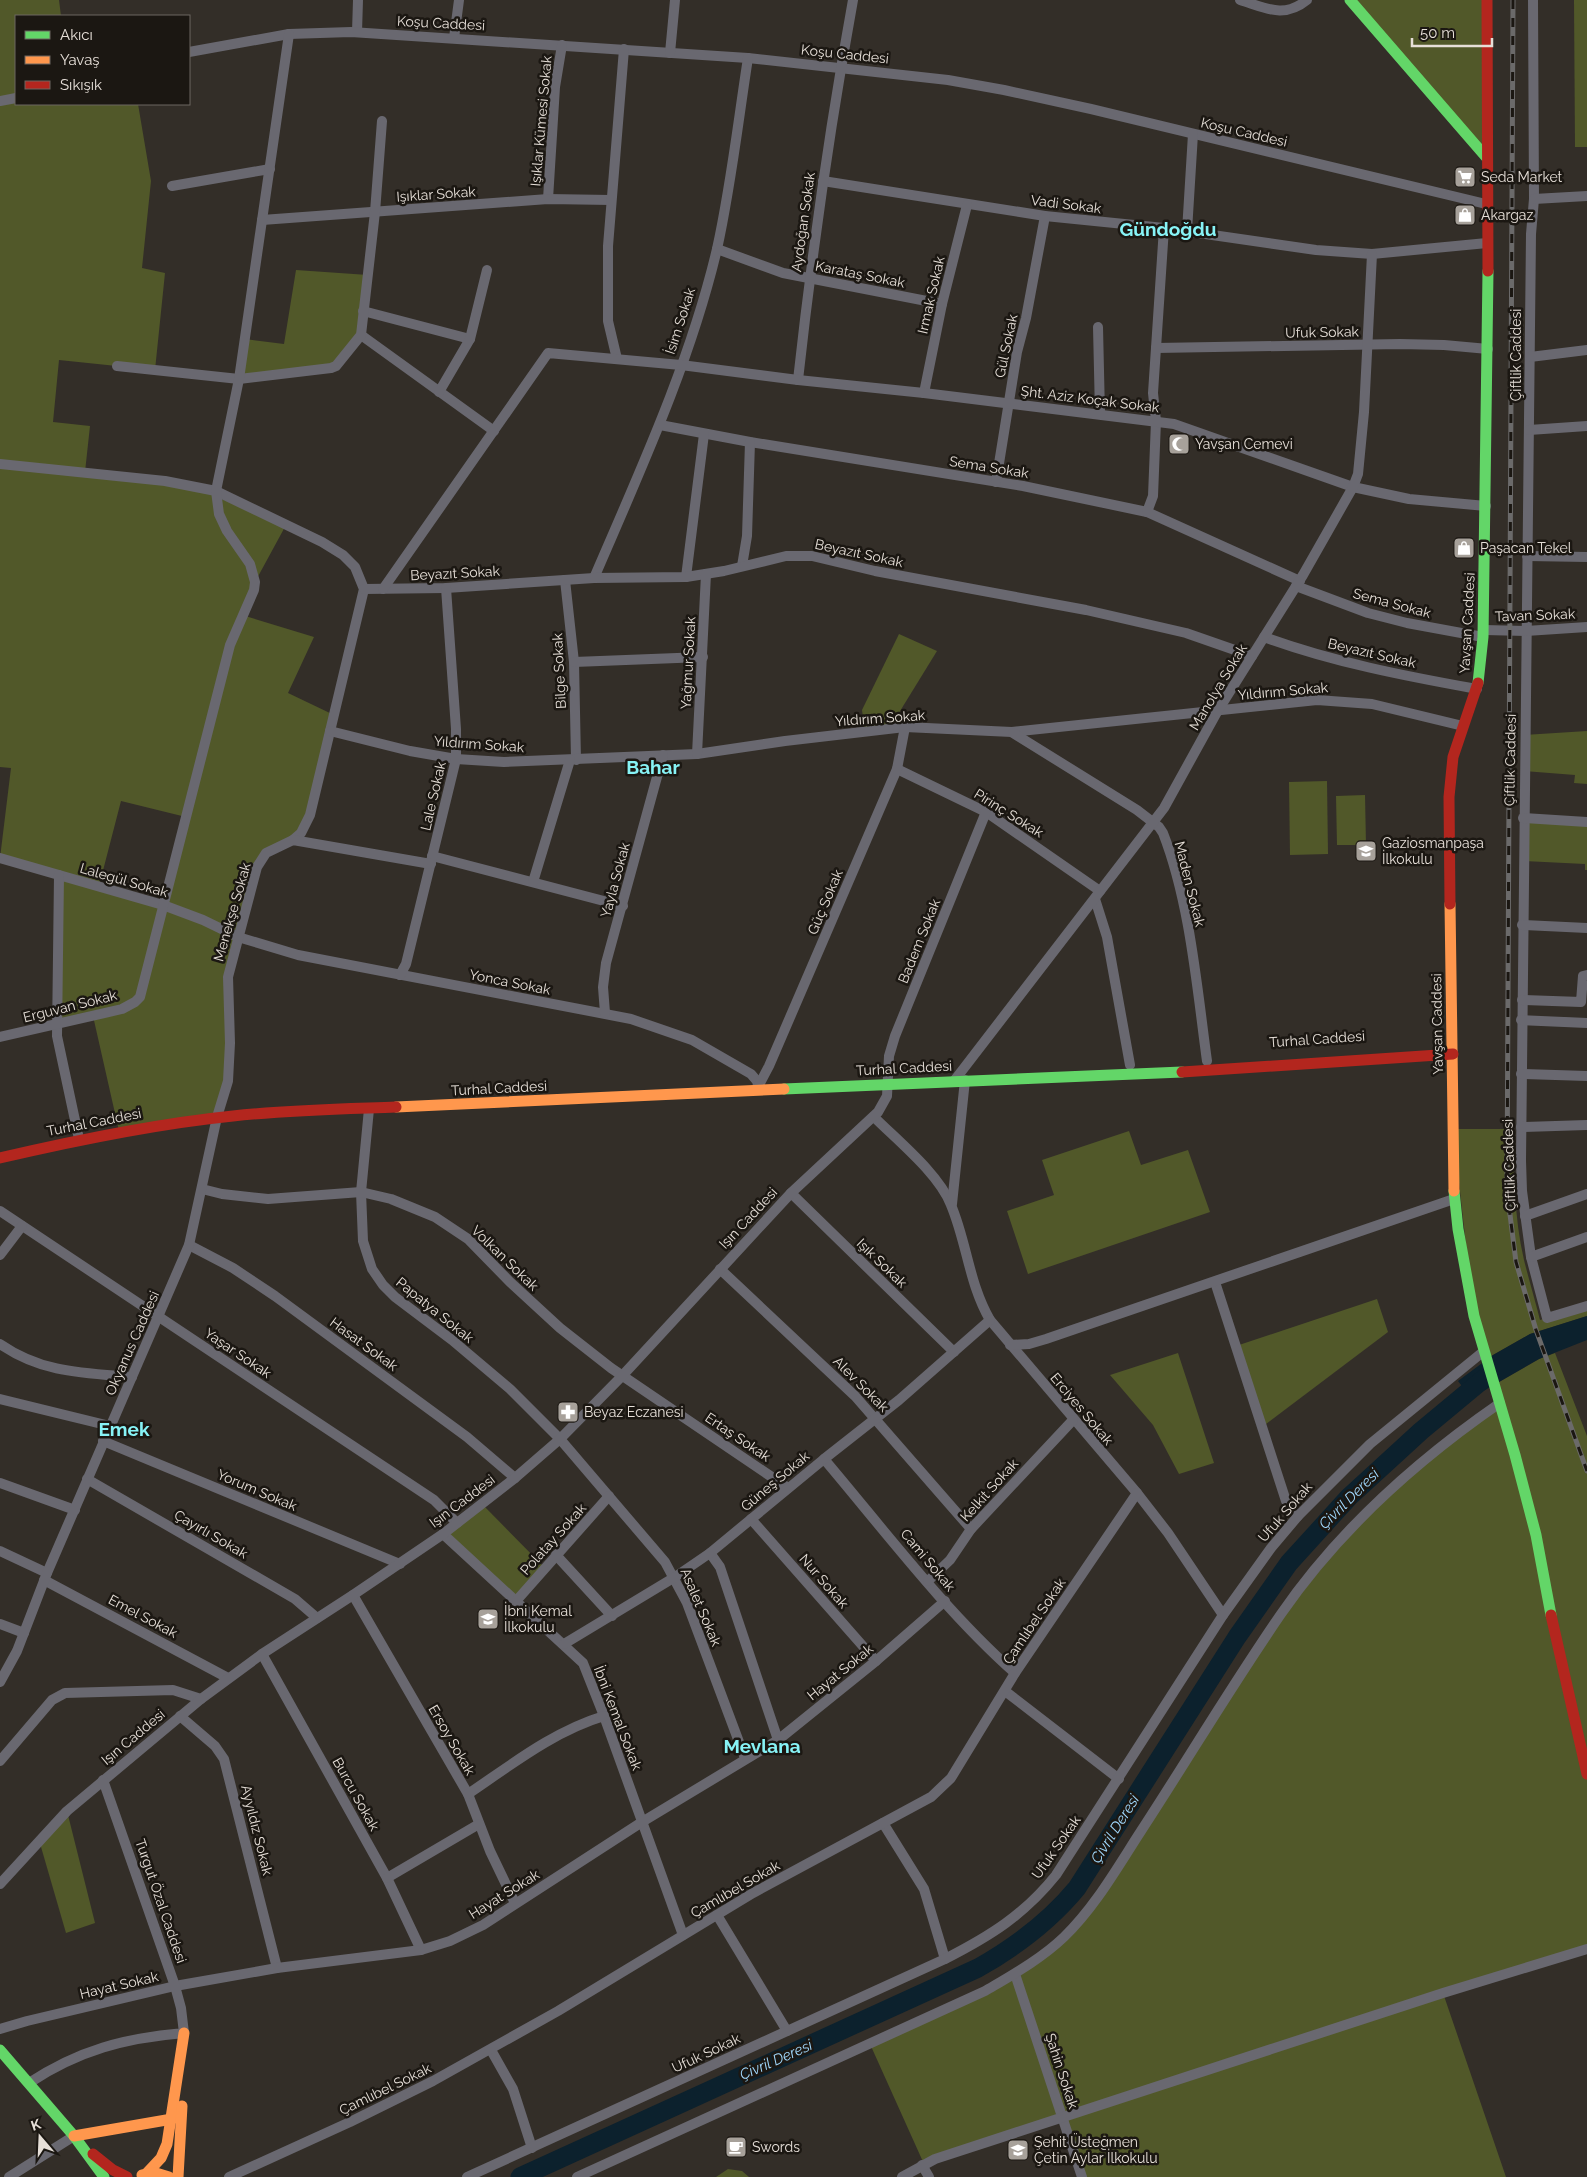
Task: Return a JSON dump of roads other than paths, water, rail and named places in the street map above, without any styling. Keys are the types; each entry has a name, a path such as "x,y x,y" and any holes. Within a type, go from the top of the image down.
{"street":[{"path":"357,32 358,0"},
{"path":"454,38 459,0"},
{"path":"670,53 675,0"},
{"name":"Aydoğan Sokak","path":"798,380 809,279 823,181 840,67 853,0"},
{"path":"1240,0 1280,11 1294,9 1307,0"},
{"path":"1350,0 1486,157"},
{"name":"Yavşan Caddesi","path":"1487,0 1486,204 1488,349 1484,634 1481,671 1477,689 1453,757 1449,796 1454,1199 1466,1282 1536,1535"},
{"name":"Çiftlik Caddesi","path":"1533,0 1534,199 1530,234 1522,925 1522,1191 1531,1257 1547,1318 1587,1306"},
{"name":"Koşu Caddesi","path":"190,52 289,34 357,32 624,49 840,67 948,80 1004,90 1486,204"},
{"path":"216,491 240,379 289,34"},
{"name":"Işıklar Kümesi Sokak","path":"548,199 555,87 562,45"},
{"path":"617,359 608,321 608,246 624,49"},
{"name":"İsim Sokak","path":"594,578 660,425 681,365 716,249 728,190 748,58"},
{"path":"0,101 15,98"},
{"path":"117,366 240,379 336,366 360,334 375,212 382,121"},
{"path":"1187,231 1193,134"},
{"path":"172,186 270,169"},
{"name":"Vadi Sokak","path":"823,181 1045,216 1164,228 1316,250 1372,254 1487,243"},
{"path":"1534,199 1587,196"},
{"name":"Işıklar Sokak","path":"262,220 548,199 611,200"},
{"name":"Irmak Sokak","path":"924,392 942,304 968,205"},
{"name":"Gül Sokak","path":"996,482 1017,352 1026,318 1045,216"},
{"path":"1147,512 1153,496 1156,421 1153,393 1164,228"},
{"name":"Karataş Sokak","path":"716,249 764,268 809,279 942,304"},
{"name":"Manolya Sokak","path":"959,1080 1171,797 1216,712 1298,583 1353,487 1358,474 1362,444 1372,254"},
{"path":"440,392 470,338 487,270"},
{"path":"363,311 470,338"},
{"path":"1098,327 1100,414"},
{"path":"360,334 494,431 383,589"},
{"name":"Ufuk Sokak","path":"1156,348 1444,345 1488,349"},
{"path":"1530,357 1587,350"},
{"name":"Şht. Aziz Koçak Sokak","path":"494,431 548,353 681,365 798,380 924,392 1156,421 1193,429 1353,487 1409,500 1486,506"},
{"name":"Sema Sokak","path":"660,425 750,442 1078,496 1147,512 1298,583 1368,613 1407,623 1484,634"},
{"path":"1529,430 1587,426"},
{"path":"686,577 704,434"},
{"path":"742,566 747,536 750,442"},
{"path":"0,464 165,481 216,491 322,542 343,555 355,567 364,589 310,815 293,840"},
{"name":"Erguvan Sokak","path":"0,1037 122,1009 140,997 230,645 254,590 253,572 227,531 220,514 216,491"},
{"name":"Beyazıt Sokak","path":"364,589 446,588 594,578 686,577 786,556 812,556 875,571 1096,613 1186,633 1252,656"},
{"path":"1527,556 1587,557"},
{"name":"Yağmur Sokak","path":"697,754 706,574"},
{"name":"Bilge Sokak","path":"533,882 573,760 574,662 565,580"},
{"name":"Lale Sokak","path":"400,975 406,964 456,759 456,729 446,588"},
{"name":"Tavan Sokak","path":"1484,634 1587,627"},
{"name":"Beyazıt Sokak","path":"1264,637 1300,650 1366,667 1477,689"},
{"path":"574,662 703,657"},
{"name":"Yıldırım Sokak","path":"330,732 410,752 456,759 504,762 697,754 784,741 905,727 1012,732 1318,700 1352,701 1372,704 1463,726"},
{"name":"Güç Sokak","path":"759,1087 897,769 905,727"},
{"name":"Maden Sokak","path":"1012,732 1137,810 1163,833 1177,879 1192,952 1208,1061"},
{"name":"Yayla Sokak","path":"605,1013 603,976 663,755"},
{"name":"Pirinç Sokak","path":"897,769 986,812 1097,895"},
{"name":"Badem Sokak","path":"888,1084 889,1056 895,1036 986,812"},
{"path":"1523,818 1587,822"},
{"path":"293,840 431,860 533,882 623,906"},
{"name":"Menekşe Sokak","path":"217,1117 225,1094 230,1070 228,989 230,968 257,867 261,859 273,849 293,840"},
{"name":"Lalegül Sokak","path":"0,858 163,905 203,920 238,937"},
{"path":"59,875 57,1036 79,1139"},
{"path":"1097,895 1107,937 1130,1065"},
{"path":"1522,925 1587,928"},
{"name":"Yonca Sokak","path":"238,937 298,955 605,1013 659,1028 692,1040 751,1074 759,1087"},
{"path":"1522,1000 1581,1002 1583,976 1587,975"},
{"path":"1522,1020 1587,1023"},
{"name":"Turhal Caddesi","path":"1004,1078 1130,1065 1453,1050"},
{"name":"Turhal Caddesi","path":"0,1158 79,1139 181,1121 265,1113 759,1087 888,1084 1209,1070 1453,1050"},
{"path":"1521,1074 1587,1076"},
{"name":"Erciyes Sokak","path":"952,1205 959,1080"},
{"name":"Işın Caddesi","path":"0,1884 47,1831 103,1780 180,1716 262,1654 353,1596 443,1534 515,1478 560,1439 623,1375 791,1193 874,1116 885,1102 888,1084"},
{"name":"Papatya Sokak","path":"369,1109 361,1192 363,1241 368,1261 377,1278 395,1297 452,1340 510,1389 560,1439"},
{"name":"Erciyes Sokak","path":"874,1116 941,1184 952,1205 975,1290 990,1320 1073,1420 1137,1493 1168,1533 1223,1615"},
{"name":"Okyanus Caddesi","path":"0,1682 24,1633 103,1441 160,1317 190,1245 217,1117"},
{"path":"1521,1127 1587,1125"},
{"name":"Volkan Sokak","path":"202,1189 222,1194 268,1198 361,1192 414,1207 435,1217 468,1239 510,1282 560,1328 611,1368 623,1375"},
{"name":"Işık Sokak","path":"791,1193 954,1352"},
{"path":"1525,1216 1587,1194"},
{"path":"1010,1345 1029,1344 1046,1339 1454,1199"},
{"name":"Yaşar Sokak","path":"0,1211 434,1500 458,1523"},
{"path":"0,1255 22,1226"},
{"path":"1531,1257 1587,1237"},
{"name":"Hasat Sokak","path":"190,1245 233,1268 275,1296 435,1413 515,1478"},
{"name":"Alev Sokak","path":"720,1269 877,1418 971,1529"},
{"path":"1215,1282 1286,1501 1298,1516"},
{"name":"Güneş Sokak","path":"564,1644 675,1577 710,1553 788,1488 877,1418 990,1320"},
{"path":"0,1344 18,1356 54,1369 132,1377"},
{"name":"Ufuk Sokak","path":"467,2177 945,1959 993,1934 1031,1904 1056,1875 1223,1615 1271,1548 1298,1516 1370,1444 1485,1355"},
{"name":"Ertaş Sokak","path":"623,1375 788,1488"},
{"path":"577,2177 985,1991 1015,1974 1063,1938 1096,1900 1259,1646 1314,1570 1365,1514 1402,1479 1498,1398"},
{"path":"0,1399 110,1426"},
{"name":"Kelkit Sokak","path":"928,1581 950,1560 971,1529 1073,1420"},
{"name":"Asalet Sokak","path":"560,1439 652,1544 675,1577 687,1603 745,1758"},
{"name":"Yorum Sokak","path":"103,1441 400,1564"},
{"name":"Cami Sokak","path":"824,1459 945,1601 998,1658 1016,1674"},
{"name":"Çayırlı Sokak","path":"87,1479 295,1599 317,1618"},
{"path":"0,1483 75,1510"},
{"name":"Çamlıbel Sokak","path":"229,2177 350,2122 491,2050 682,1935 941,1790 951,1778 1016,1674 1137,1493"},
{"name":"Polatay Sokak","path":"517,1600 609,1496"},
{"name":"Nur Sokak","path":"751,1519 876,1661"},
{"name":"İbni Kemal Sokak","path":"443,1534 517,1600 583,1663 604,1716 682,1935"},
{"path":"1536,1535 1553,1586 1587,1726"},
{"path":"1536,1535 1549,1607 1587,1774"},
{"name":"Emel Sokak","path":"0,1551 228,1678"},
{"path":"710,1553 720,1566 778,1740"},
{"path":"556,1555 612,1616"},
{"name":"Ersoy Sokak","path":"353,1596 468,1794 479,1824 515,1904"},
{"name":"Hayat Sokak","path":"0,2029 175,1986 277,1968 421,1950 466,1934 642,1822 745,1758 778,1740 876,1661 945,1601"},
{"path":"0,1624 24,1633"},
{"name":"Burcu Sokak","path":"262,1654 387,1878 421,1950"},
{"path":"0,1761 52,1700 65,1693 173,1690 201,1700"},
{"path":"1005,1691 1119,1779"},
{"name":"Ayyıldız Sokak","path":"180,1716 215,1746 226,1766 277,1968"},
{"path":"468,1794 536,1748 586,1721 604,1716"},
{"name":"Turgut Özal Caddesi","path":"103,1780 181,2008 185,2066 178,2177"},
{"path":"883,1823 924,1889 945,1959"},
{"path":"387,1878 479,1824"},
{"path":"717,1915 787,2031"},
{"path":"902,2177 922,2165 1063,2117 1434,1996 1587,1949"},
{"name":"Şahin Sokak","path":"1015,1974 1082,2177"},
{"path":"29,2083 68,2060 111,2044 144,2037 184,2033"},
{"name":"Turgut Özal Caddesi","path":"143,2176 163,2153 172,2119 184,2033"},
{"path":"0,2050 74,2136 104,2177"},
{"path":"491,2050 513,2089 532,2148"},
{"path":"9,2177 74,2136 172,2119"},
{"path":"74,2136 99,2159 127,2177"},
{"path":"922,2165 929,2177"},
{"path":"143,2176 156,2173 169,2177"}],"water":[{"path":"1587,1316 1587,1340 1539,1359 1471,1398 1458,1381 1493,1355 1530,1334"}],"waterway":[{"name":"Çivril Deresi","path":"520,2177 978,1968 1032,1932 1055,1912 1077,1888 1237,1637 1289,1563 1349,1497 1421,1431 1486,1377"}],"railway":[{"path":"1513,0 1507,1191 1516,1262 1536,1330 1587,1471"}],"place":[{"name":"Seda Market","path":"1465,177"},
{"name":"Akargaz","path":"1465,215"},
{"name":"Yavşan Cemevi","path":"1179,444"},
{"name":"Paşacan Tekel","path":"1464,548"},
{"name":"Gaziosmanpaşa İlkokulu","path":"1366,851"},
{"name":"Beyaz Eczanesi","path":"568,1412"},
{"name":"İbni Kemal İlkokulu","path":"488,1619"},
{"name":"Swords","path":"736,2147"},
{"name":"Şehit Üsteğmen Çetin Aylar İlkokulu","path":"1018,2150"}],"district":[{"name":"Gündoğdu","path":"1168,229"},
{"name":"Bahar","path":"653,767"},
{"name":"Emek","path":"124,1429"},
{"name":"Mevlana","path":"762,1746"}]}
